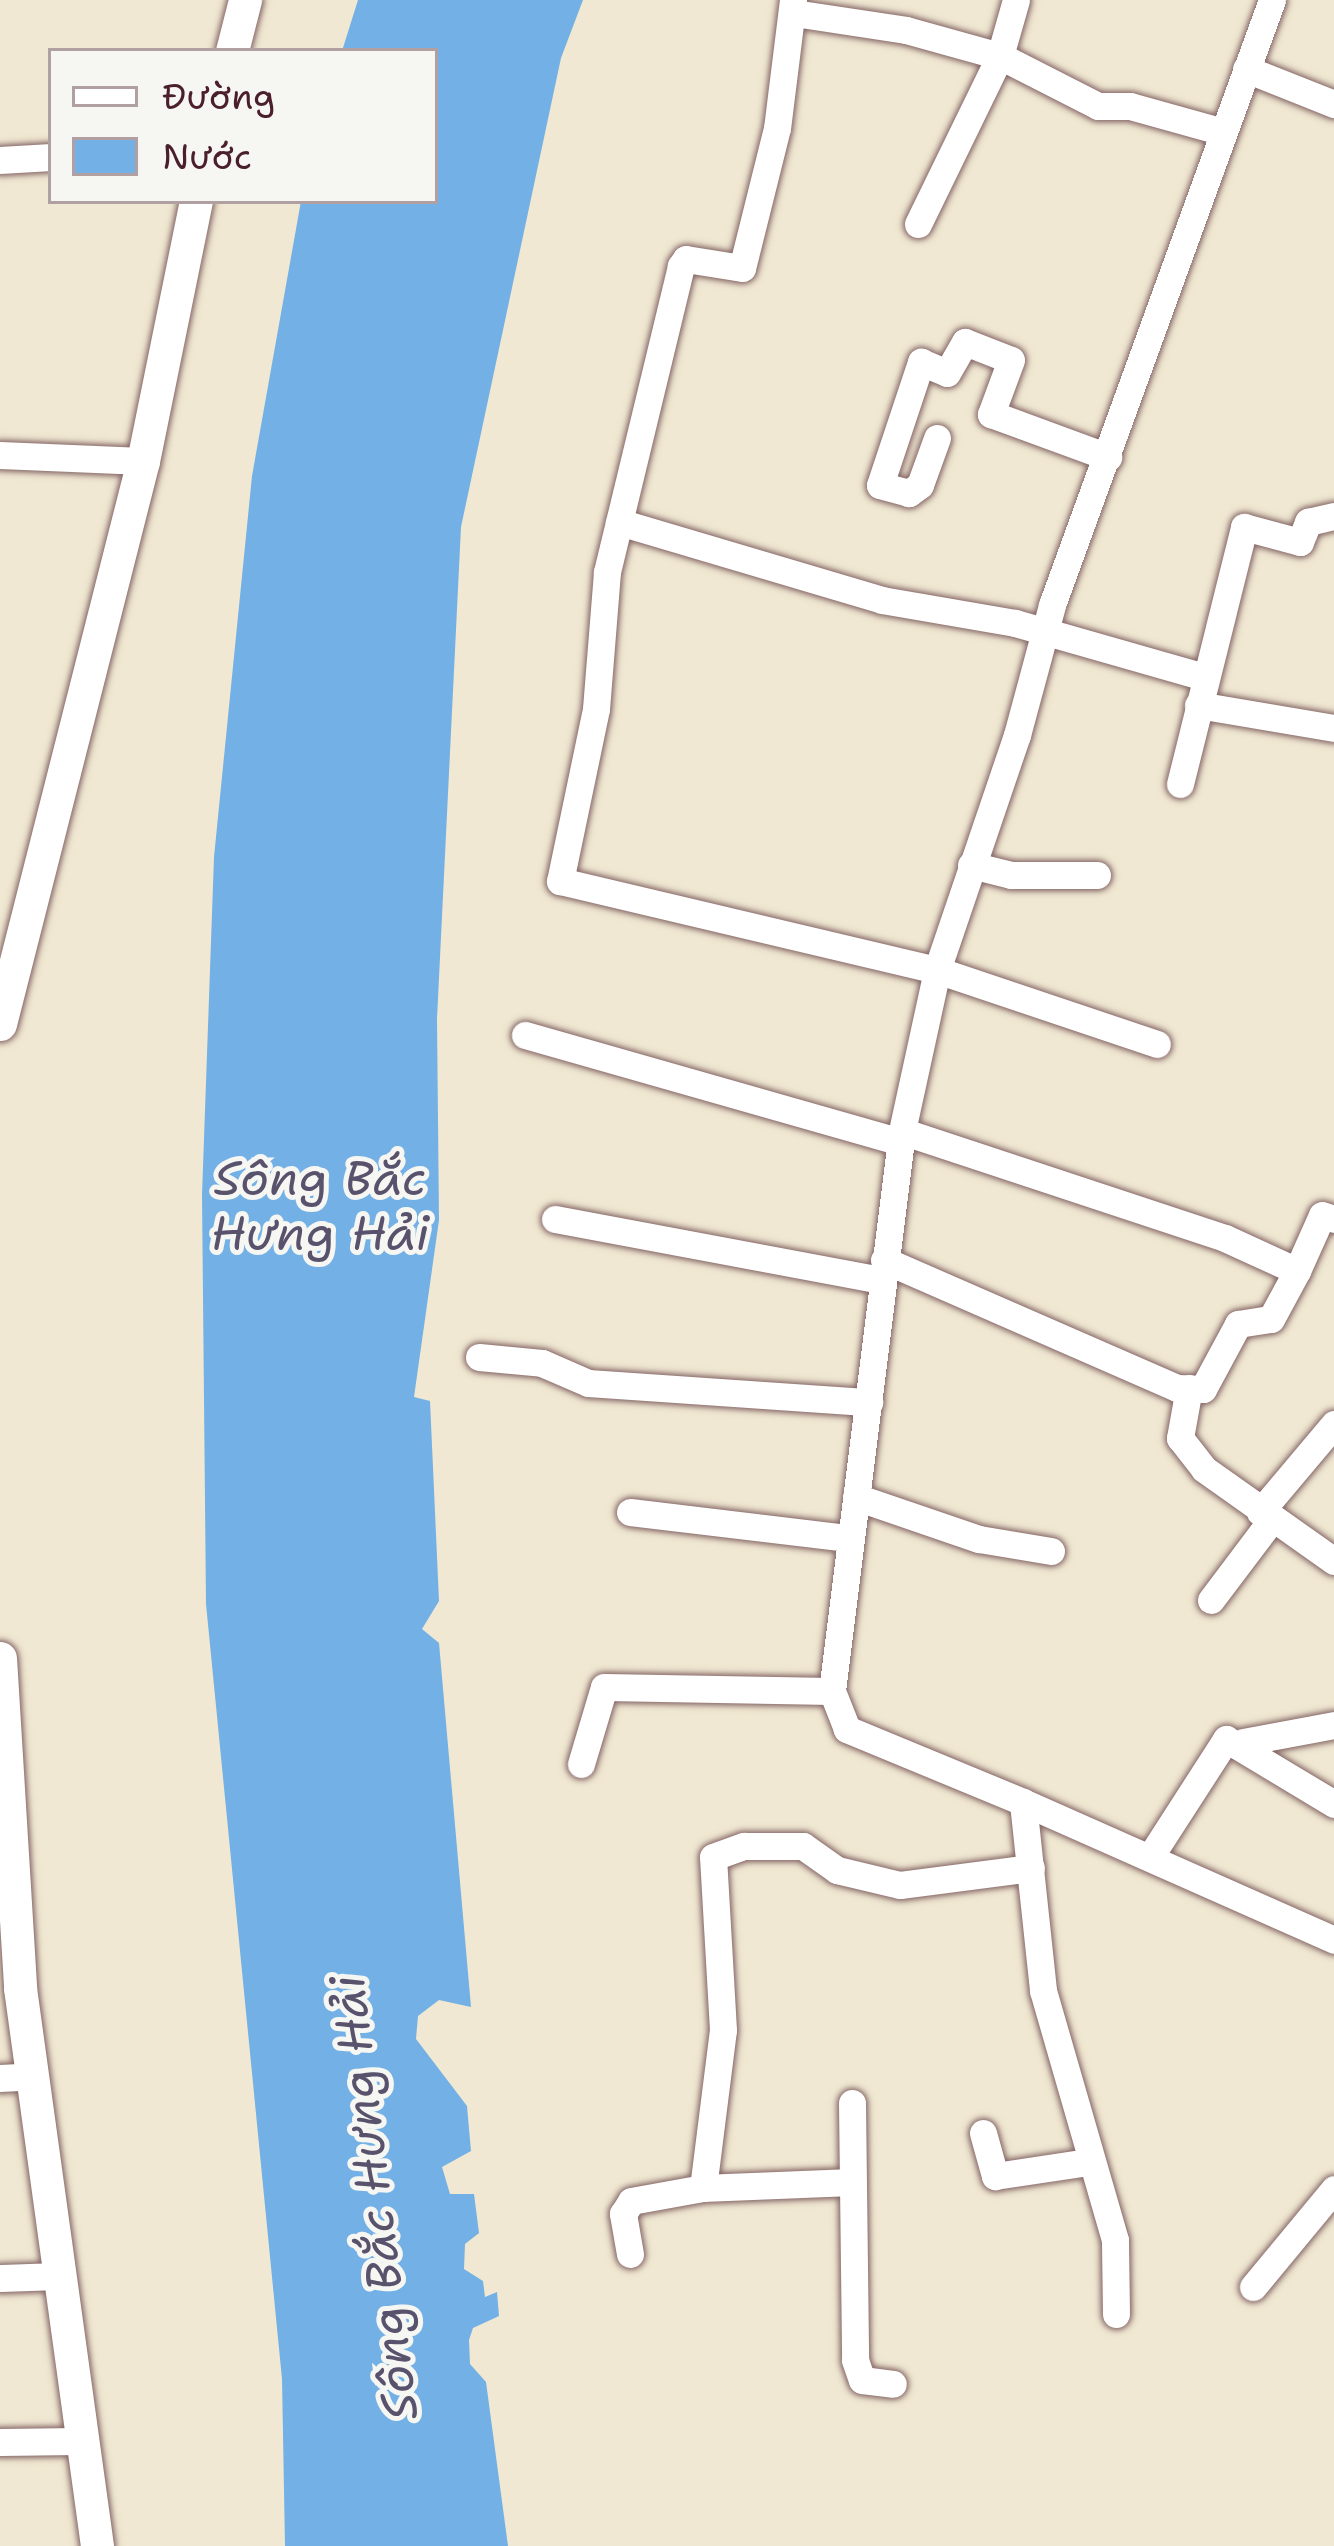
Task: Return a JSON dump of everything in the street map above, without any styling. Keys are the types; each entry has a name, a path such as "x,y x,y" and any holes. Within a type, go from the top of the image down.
{"street":[{"path":"233,48 245,0"},
{"path":"918,224 1000,56 1016,0"},
{"path":"1272,0 1223,132 1217,167 1046,631 937,970 902,1136 832,1691 847,1729 1152,1854 1334,1940"},
{"path":"1157,1044 937,970 560,881 596,709 619,522 681,266 686,259 737,273 742,268 777,128 793,7 906,30 1000,56 1098,106 1223,132"},
{"path":"1246,69 1334,104"},
{"path":"0,160 48,157"},
{"path":"0,1024 3,982 143,460 195,204"},
{"path":"937,438 920,484 909,493 880,485 920,362 947,373 965,342 1011,361 991,414 1108,457"},
{"path":"0,455 143,460"},
{"path":"1180,784 1244,527 1300,542 1309,522 1334,516"},
{"path":"619,522 882,600 1046,631 1201,691 1334,728"},
{"path":"971,866 1011,875 1097,874"},
{"path":"525,1035 902,1136 1225,1238 1297,1271"},
{"path":"554,1219 883,1270 1203,1389 1238,1324 1271,1319 1322,1215 1334,1219"},
{"path":"479,1357 542,1364 588,1383 869,1402"},
{"path":"1190,1388 1180,1438 1266,1516 1334,1561"},
{"path":"1211,1600 1334,1424"},
{"path":"856,1497 979,1539 1051,1551"},
{"path":"630,1512 848,1538"},
{"path":"0,1658 6,1917 16,2077 59,2276 78,2441 98,2546"},
{"path":"581,1764 604,1687 832,1691"},
{"path":"1152,1854 1221,1745 1334,1726"},
{"path":"1243,1742 1334,1804"},
{"path":"1023,1802 1043,1990 1115,2240 1116,2314"},
{"path":"703,2188 723,2030 713,1857 722,1849 803,1846 838,1870 900,1885 1030,1868"},
{"path":"852,2103 855,2360 862,2380 892,2384"},
{"path":"983,2133 995,2176 1089,2162"},
{"path":"630,2254 623,2214 631,2201 703,2188 851,2182"},
{"path":"1252,2287 1334,2188"},
{"path":"0,2278 59,2276"},
{"path":"0,2442 78,2441"}],"water":[{"name":"Sông Bắc Hưng Hải","path":"358,0 583,0 561,58 461,527 437,1019 439,1220 414,1397 430,1401 439,1601 422,1629 439,1643 471,2007 439,2000 418,2016 416,2039 467,2106 471,2151 442,2167 450,2194 474,2194 479,2233 465,2244 464,2269 483,2281 485,2297 497,2292 499,2316 473,2328 470,2364 486,2382 508,2546 285,2546 282,2379 206,1604 202,1195 214,857 252,476 300,204 438,204 438,48 343,48"}]}
